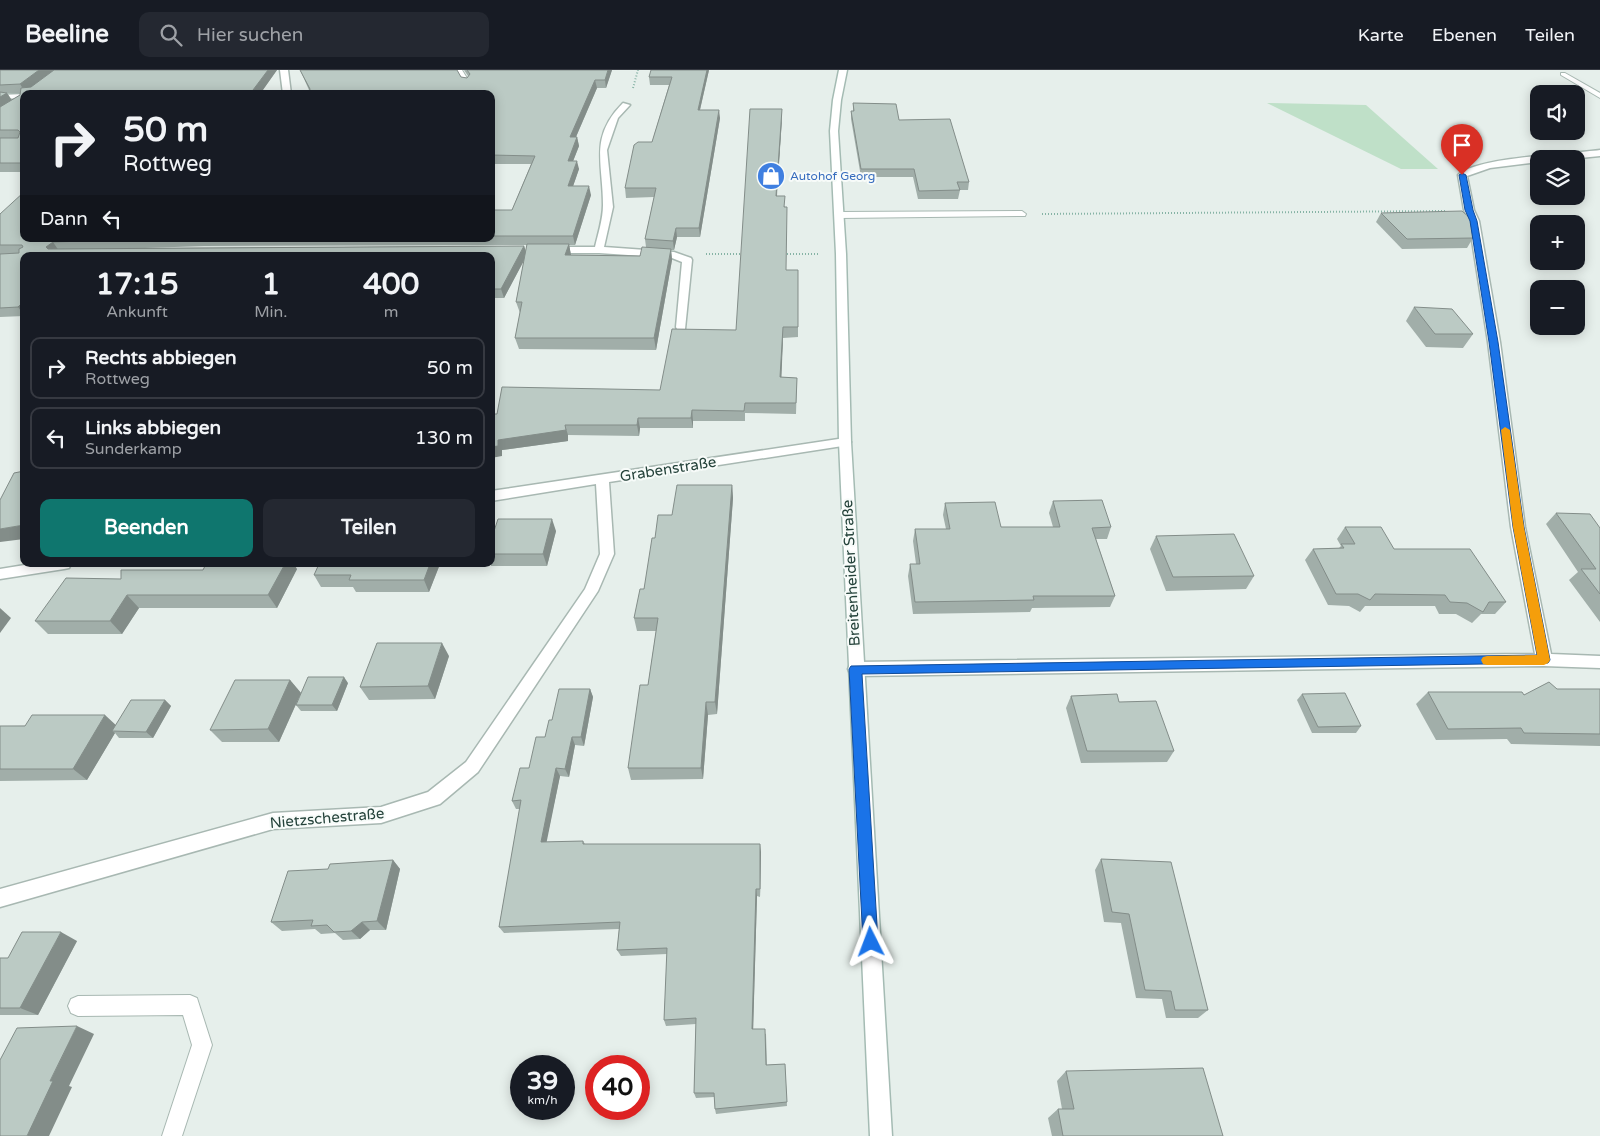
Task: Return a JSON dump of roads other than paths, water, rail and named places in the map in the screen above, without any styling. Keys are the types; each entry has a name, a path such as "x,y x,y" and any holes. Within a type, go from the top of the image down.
{"street":[{"path":"284,70 286,90"},
{"name":"Breitenheider Straße","path":"843,70 837,100 834,132 841,254 845,442 881,1136"},
{"path":"0,97 20,97"},
{"path":"16,104 20,100"},
{"path":"599,250 608,207 603,150 614,116 626,105"},
{"path":"1585,154 1600,152"},
{"path":"1530,160 1474,169 1462,175 1469,210 1474,221 1494,342 1518,527 1544,660"},
{"path":"538,250 599,250 674,255 687,260 681,327"},
{"name":"Grabenstraße","path":"495,495 845,442"},
{"name":"Nietzschestraße","path":"0,898 273,821 381,815 434,798 472,767 591,591 607,554 602,478"},
{"path":"0,574 45,567"},
{"path":"856,669 1544,660 1600,662"}],"lane":[{"path":"459,70 467,83"},
{"path":"1563,74 1600,96"},
{"path":"839,215 1022,214"},
{"path":"78,1006 190,1005 202,1045 172,1136"}],"place":[{"name":"Autohof Georg","path":"771,176"}]}
